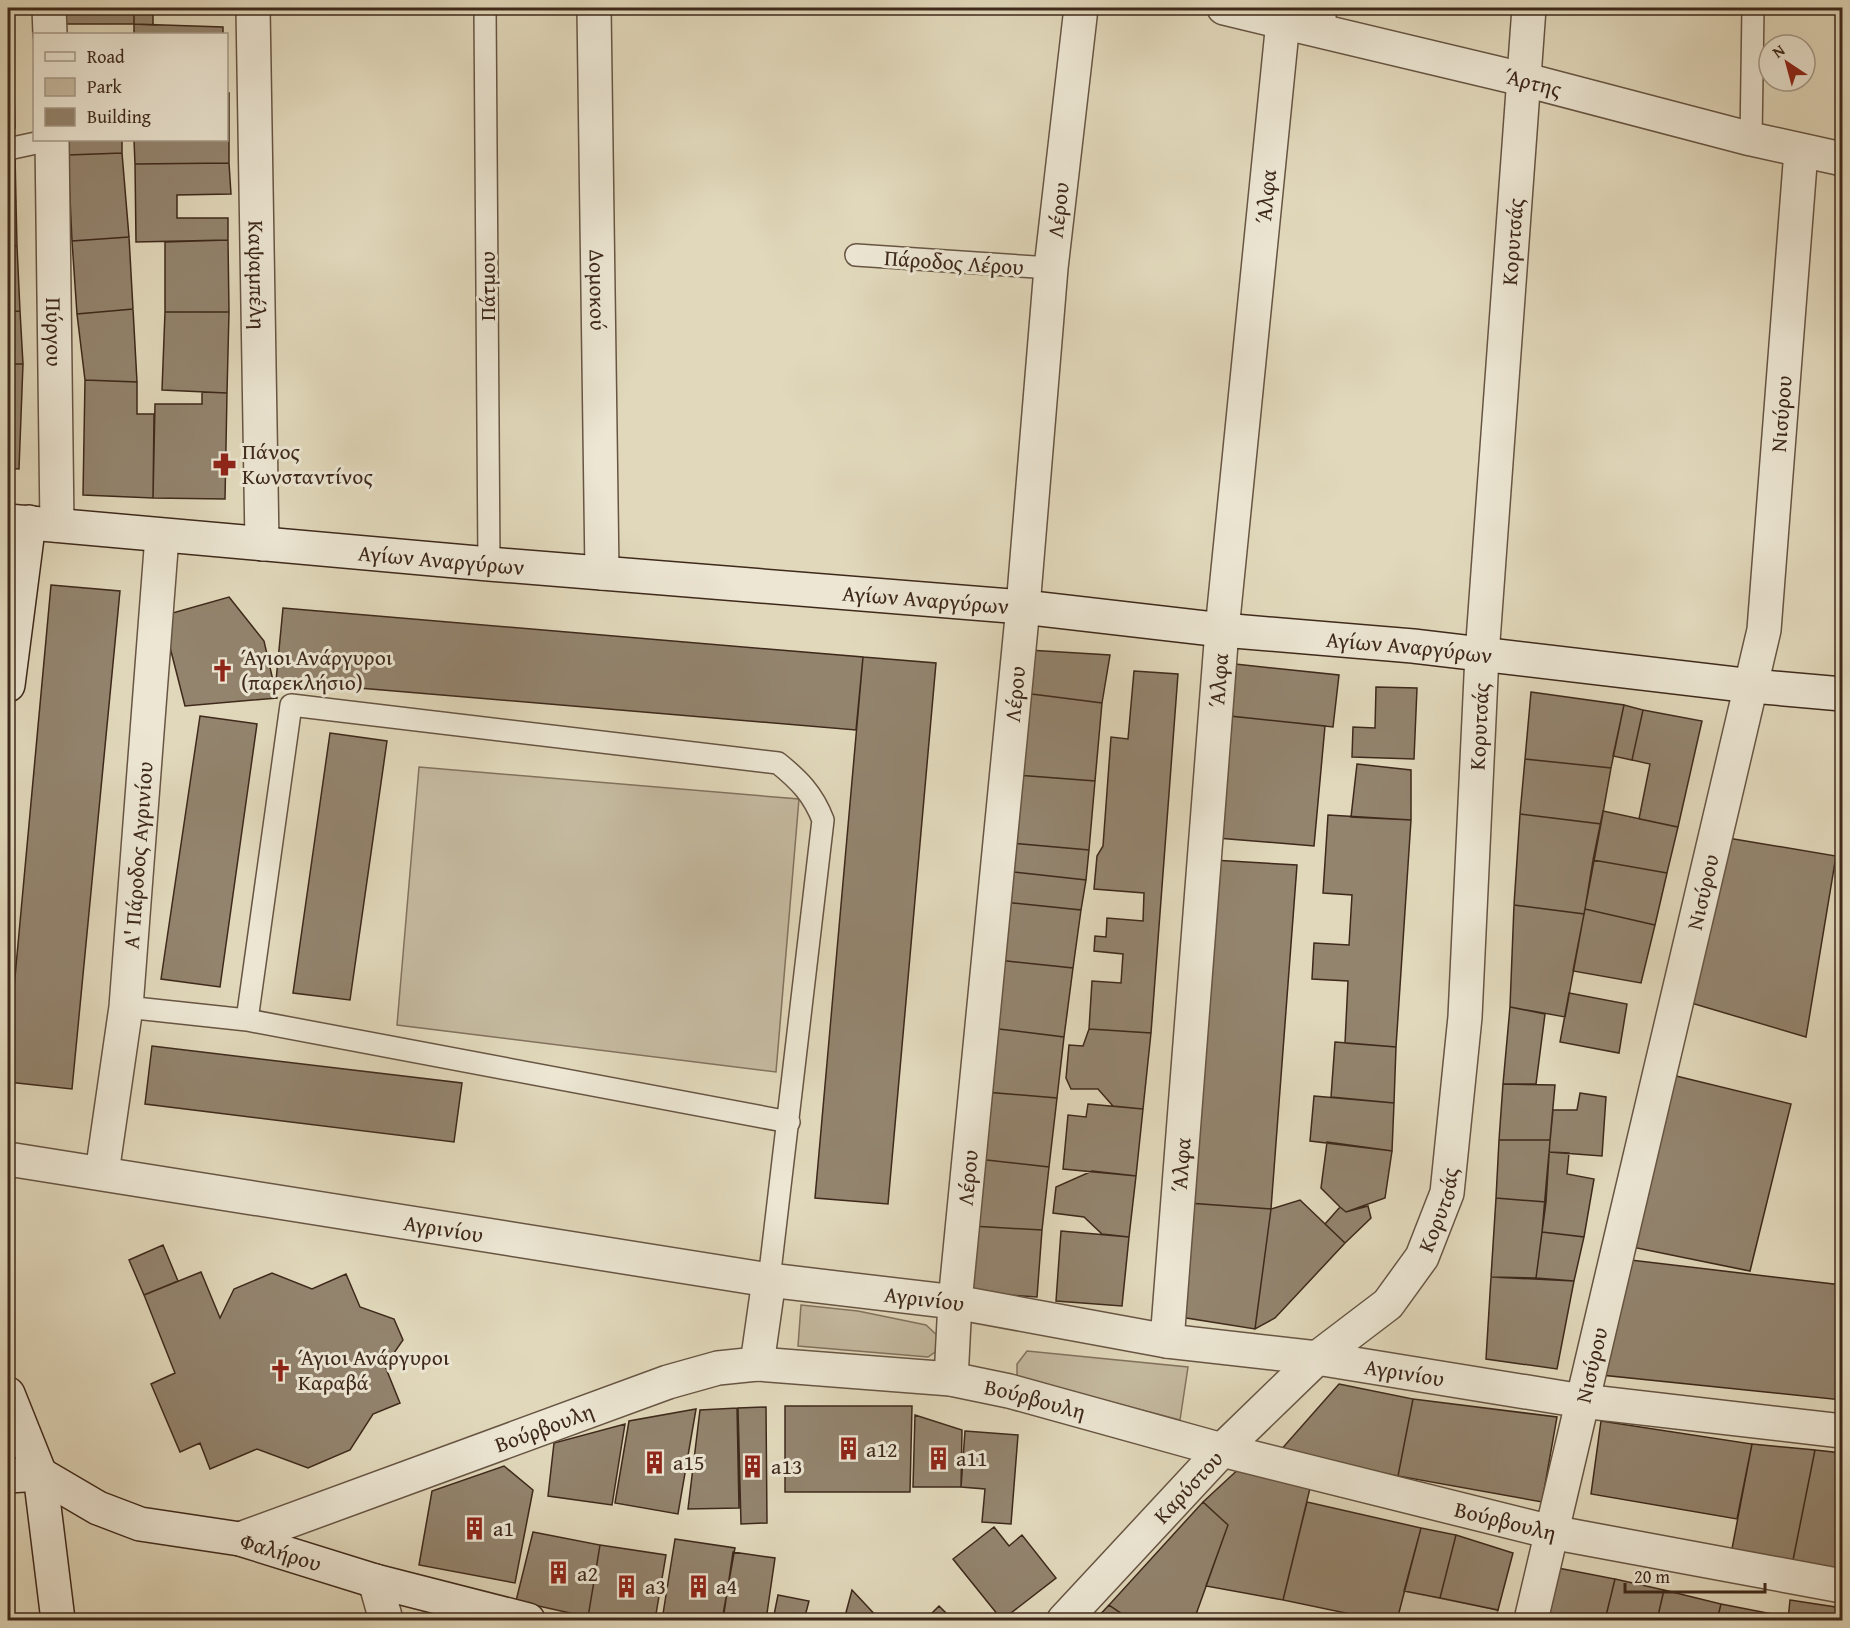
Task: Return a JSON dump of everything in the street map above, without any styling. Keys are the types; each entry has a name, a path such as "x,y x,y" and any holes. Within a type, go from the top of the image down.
{"street":[{"path":"50,8 50,33"},
{"name":"Καψαμπέλη","path":"253,8 262,544"},
{"name":"Δομοκού","path":"594,8 602,573"},
{"name":"Λέρου","path":"951,1379 955,1302 1023,607 1051,268 1081,8"},
{"name":"Άρτης","path":"1224,8 1282,21 1325,20 1522,79 1751,139 1842,159"},
{"name":"Κορυτσάς","path":"1317,1358 1388,1304 1422,1257 1447,1193 1465,1017 1482,655 1528,8"},
{"name":"Άλφα","path":"1167,1341 1222,630 1282,21"},
{"name":"Πύργου","path":"8,685 31,522 51,141"},
{"name":"Νισύρου","path":"1531,1620 1764,630 1801,151"},
{"name":"Αγίων Αναργύρων","path":"31,522 162,536 1023,607 1222,630 1413,646 1752,686 1842,694"},
{"name":"Α' Πάροδος Αγρινίου","path":"102,1173 126,1007 162,536"},
{"name":"Αγρινίου","path":"8,1159 769,1280 955,1302 1167,1341 1317,1358 1582,1401 1842,1431"},
{"path":"757,1364 769,1280"},
{"name":"Καρύστου","path":"1064,1620 1222,1450 1317,1358"},
{"name":"Βούρβουλη","path":"240,1539 668,1382 718,1368 757,1364 951,1379 1009,1391 1222,1450 1551,1532 1842,1586"},
{"path":"8,1394 40,1474 58,1620"},
{"path":"8,1476 40,1474"},
{"name":"Φαλήρου","path":"40,1474 98,1508 140,1524 240,1539 375,1581 528,1620"},
{"path":"375,1581 386,1620"}],"lane":[{"name":"Πάτμου","path":"485,8 489,564"},
{"path":"1751,139 1753,8"},
{"path":"8,149 46,141"},
{"name":"Πάροδος Λέρου","path":"856,255 1051,268"},
{"path":"247,1020 291,705 778,763 804,784 815,800 824,820 769,1280"},
{"path":"126,1007 247,1020 789,1122"}],"green space":[{"path":"419,767 799,799 776,1072 397,1025"},
{"path":"801,1305 858,1311 926,1325 940,1338 941,1348 928,1357 798,1346"},
{"path":"1027,1351 1188,1367 1180,1420 1017,1377 1017,1364"},
{"path":"1404,1591 1498,1610 1495,1620 1397,1620"}],"building":[{"path":"8,8 13,8 13,54 8,55"},
{"path":"65,8 134,8 134,24 65,24"},
{"path":"134,8 153,8 153,25 134,24"},
{"path":"134,24 223,27 223,33 134,33"},
{"path":"13,54 15,128 8,130 8,55"},
{"path":"228,93 229,93 228,122"},
{"path":"229,122 229,163 135,164 134,141 228,141"},
{"path":"67,141 122,141 122,153 68,155"},
{"path":"122,153 129,237 72,241 68,155"},
{"path":"15,155 16,202 8,203 8,156"},
{"path":"229,163 231,194 177,195 177,218 228,218 228,240 136,242 135,164"},
{"path":"16,202 17,246 8,246 8,203"},
{"path":"129,237 133,309 77,314 72,241"},
{"path":"228,240 229,312 165,312 165,242"},
{"path":"8,246 17,246 20,311 8,312"},
{"path":"133,309 137,382 85,380 77,314"},
{"path":"20,311 23,364 8,364 8,312"},
{"path":"165,312 229,312 227,393 162,390"},
{"path":"8,364 23,364 19,469 8,468"},
{"path":"85,380 137,382 137,414 154,414 153,498 83,495"},
{"path":"202,392 227,393 225,499 153,498 155,404 202,404"},
{"path":"51,585 120,591 72,1089 8,1082 8,1053"},
{"name":"Άγιοι Ανάργυροι (παρεκλήσιο)","path":"229,597 264,641 277,698 185,706 162,616"},
{"path":"283,608 863,657 856,730 276,681"},
{"path":"1028,650 1110,655 1102,703 1024,693"},
{"path":"863,657 936,663 888,1204 815,1198"},
{"path":"1235,664 1339,675 1333,727 1230,716"},
{"path":"1134,671 1178,674 1151,1033 1089,1029 1092,981 1121,983 1123,954 1094,951 1095,936 1106,937 1107,918 1143,921 1144,893 1094,889 1097,856 1103,846 1111,737 1128,739"},
{"path":"1376,687 1417,688 1414,759 1352,757 1353,727 1375,728"},
{"path":"1531,692 1624,705 1611,768 1525,759"},
{"path":"1024,693 1102,703 1095,781 1015,775"},
{"path":"1624,705 1643,710 1632,760 1613,756"},
{"path":"1643,710 1702,721 1678,827 1639,819 1650,764 1632,760"},
{"path":"200,716 257,724 220,987 161,979"},
{"path":"1230,716 1325,726 1314,846 1217,838"},
{"path":"330,733 387,741 350,1000 293,993"},
{"path":"1525,759 1611,768 1601,824 1520,814"},
{"path":"1357,764 1411,770 1411,820 1351,817"},
{"path":"1015,775 1095,781 1089,850 1009,843"},
{"path":"1603,811 1678,827 1667,873 1593,860"},
{"path":"1520,814 1601,824 1584,914 1514,905"},
{"path":"1328,815 1411,820 1396,1047 1345,1043 1348,981 1312,979 1314,943 1349,945 1352,895 1323,893"},
{"path":"1716,836 1836,856 1806,1037 1681,1000"},
{"path":"1009,843 1089,850 1086,880 1005,871"},
{"path":"1213,860 1297,865 1271,1209 1188,1203"},
{"path":"1593,860 1667,873 1655,925 1585,909"},
{"path":"1005,871 1086,880 1081,910 1003,902"},
{"path":"1003,902 1081,910 1073,968 998,960"},
{"path":"1514,905 1584,914 1565,1017 1510,1007"},
{"path":"1585,909 1655,925 1641,983 1573,971"},
{"path":"1842,954 1842,1035 1839,1035"},
{"path":"998,960 1073,968 1064,1037 991,1028"},
{"path":"1569,993 1627,1004 1619,1053 1560,1042"},
{"path":"1510,1007 1545,1014 1536,1084 1503,1084"},
{"path":"991,1028 1064,1037 1057,1098 985,1092"},
{"path":"1089,1029 1151,1033 1143,1109 1113,1106 1098,1089 1071,1089 1066,1078 1069,1045 1083,1046"},
{"path":"1335,1042 1396,1047 1394,1103 1331,1097"},
{"path":"152,1046 462,1083 454,1142 145,1104"},
{"path":"1668,1074 1791,1104 1750,1271 1627,1246"},
{"path":"1503,1084 1555,1085 1550,1140 1499,1140"},
{"path":"985,1092 1057,1098 1049,1167 978,1159"},
{"path":"1580,1093 1606,1097 1602,1156 1549,1152 1553,1110 1577,1110"},
{"path":"1314,1096 1394,1103 1392,1151 1310,1141"},
{"path":"1088,1104 1143,1109 1136,1176 1063,1169 1068,1115 1086,1117"},
{"path":"1499,1140 1550,1140 1546,1202 1496,1198"},
{"path":"1327,1142 1392,1151 1385,1198 1346,1212 1340,1207 1321,1188"},
{"path":"1549,1152 1569,1153 1567,1174 1594,1179 1584,1237 1542,1232"},
{"path":"978,1159 1049,1167 1042,1230 972,1226"},
{"path":"1092,1171 1136,1176 1129,1237 1102,1234 1084,1217 1053,1213 1056,1187"},
{"path":"1496,1198 1546,1202 1536,1278 1491,1277"},
{"path":"1300,1200 1345,1243 1275,1318 1255,1329 1271,1209"},
{"path":"1188,1203 1271,1209 1255,1329 1174,1316"},
{"path":"1368,1206 1371,1218 1345,1243 1325,1224 1340,1207 1346,1212"},
{"path":"972,1226 1042,1230 1037,1297 967,1292"},
{"path":"1061,1231 1129,1237 1122,1306 1056,1301"},
{"path":"1542,1232 1584,1237 1574,1281 1536,1278"},
{"path":"163,1245 178,1281 144,1295 129,1260"},
{"path":"1622,1259 1842,1285 1842,1400 1601,1375"},
{"name":"Άγιοι Ανάργυροι Καραβά","path":"201,1272 220,1318 234,1289 272,1273 312,1289 346,1274 360,1307 394,1319 403,1340 385,1366 400,1403 373,1414 350,1450 308,1468 257,1449 210,1469 200,1443 180,1452 151,1384 175,1373 144,1295"},
{"path":"1491,1277 1574,1281 1557,1369 1486,1359"},
{"path":"1339,1384 1413,1399 1398,1476 1279,1452"},
{"path":"1413,1399 1557,1417 1542,1502 1398,1476"},
{"name":"a12","path":"785,1406 912,1406 910,1492 785,1492"},
{"name":"a13","path":"766,1407 767,1523 741,1524 738,1408"},
{"path":"737,1408 739,1508 688,1509 700,1410"},
{"name":"a15","path":"696,1409 678,1514 615,1503 629,1421"},
{"name":"a11","path":"915,1415 962,1430 961,1487 913,1487"},
{"path":"1601,1421 1752,1444 1737,1519 1591,1494"},
{"path":"625,1424 612,1505 548,1496 554,1443"},
{"path":"965,1431 1018,1435 1011,1524 982,1522 985,1489 961,1487"},
{"path":"1752,1444 1815,1450 1792,1565 1731,1554"},
{"path":"1815,1450 1842,1453 1842,1572 1792,1565"},
{"path":"1244,1464 1312,1480 1283,1600 1206,1586 1228,1525 1203,1502"},
{"name":"a1","path":"504,1466 533,1490 515,1583 419,1565 432,1491"},
{"path":"1203,1502 1228,1525 1194,1620 1131,1620 1109,1605"},
{"path":"1307,1502 1421,1528 1397,1620 1379,1620 1283,1600"},
{"path":"994,1527 1009,1546 1022,1535 1056,1578 1002,1620 953,1559"},
{"path":"1421,1528 1456,1535 1440,1598 1404,1591"},
{"name":"a2","path":"533,1532 600,1545 588,1617 516,1601"},
{"path":"1456,1535 1513,1553 1498,1610 1440,1598"},
{"name":"a4","path":"675,1539 735,1548 722,1620 662,1620"},
{"name":"a3","path":"600,1545 666,1555 655,1620 610,1620 588,1617"},
{"path":"733,1552 775,1558 766,1620 723,1620"},
{"path":"1553,1567 1615,1579 1605,1620 1544,1620"},
{"path":"1615,1579 1664,1590 1657,1620 1605,1620"},
{"path":"852,1590 880,1620 844,1620"},
{"path":"1664,1590 1721,1604 1717,1620 1657,1620"},
{"path":"778,1595 809,1601 804,1620 773,1620"},
{"path":"1790,1600 1842,1608 1842,1620 1788,1620"},
{"path":"1721,1604 1788,1617 1788,1620 1717,1620"},
{"path":"1109,1605 1131,1620 1095,1620"},
{"path":"939,1606 953,1620 925,1620"},
{"path":"1196,1614 1220,1620 1194,1620"}],"place":[{"name":"Πάνος Κωνσταντίνος","path":"224,464"},
{"name":"Άγιοι Ανάργυροι (παρεκλήσιο)","path":"223,670"},
{"name":"Άγιοι Ανάργυροι Καραβά","path":"280,1370"},
{"name":"a12","path":"848,1449"},
{"name":"a11","path":"938,1458"},
{"name":"a15","path":"655,1462"},
{"name":"a13","path":"753,1466"},
{"name":"a1","path":"475,1528"},
{"name":"a2","path":"559,1573"},
{"name":"a3","path":"627,1586"},
{"name":"a4","path":"698,1586"}]}
